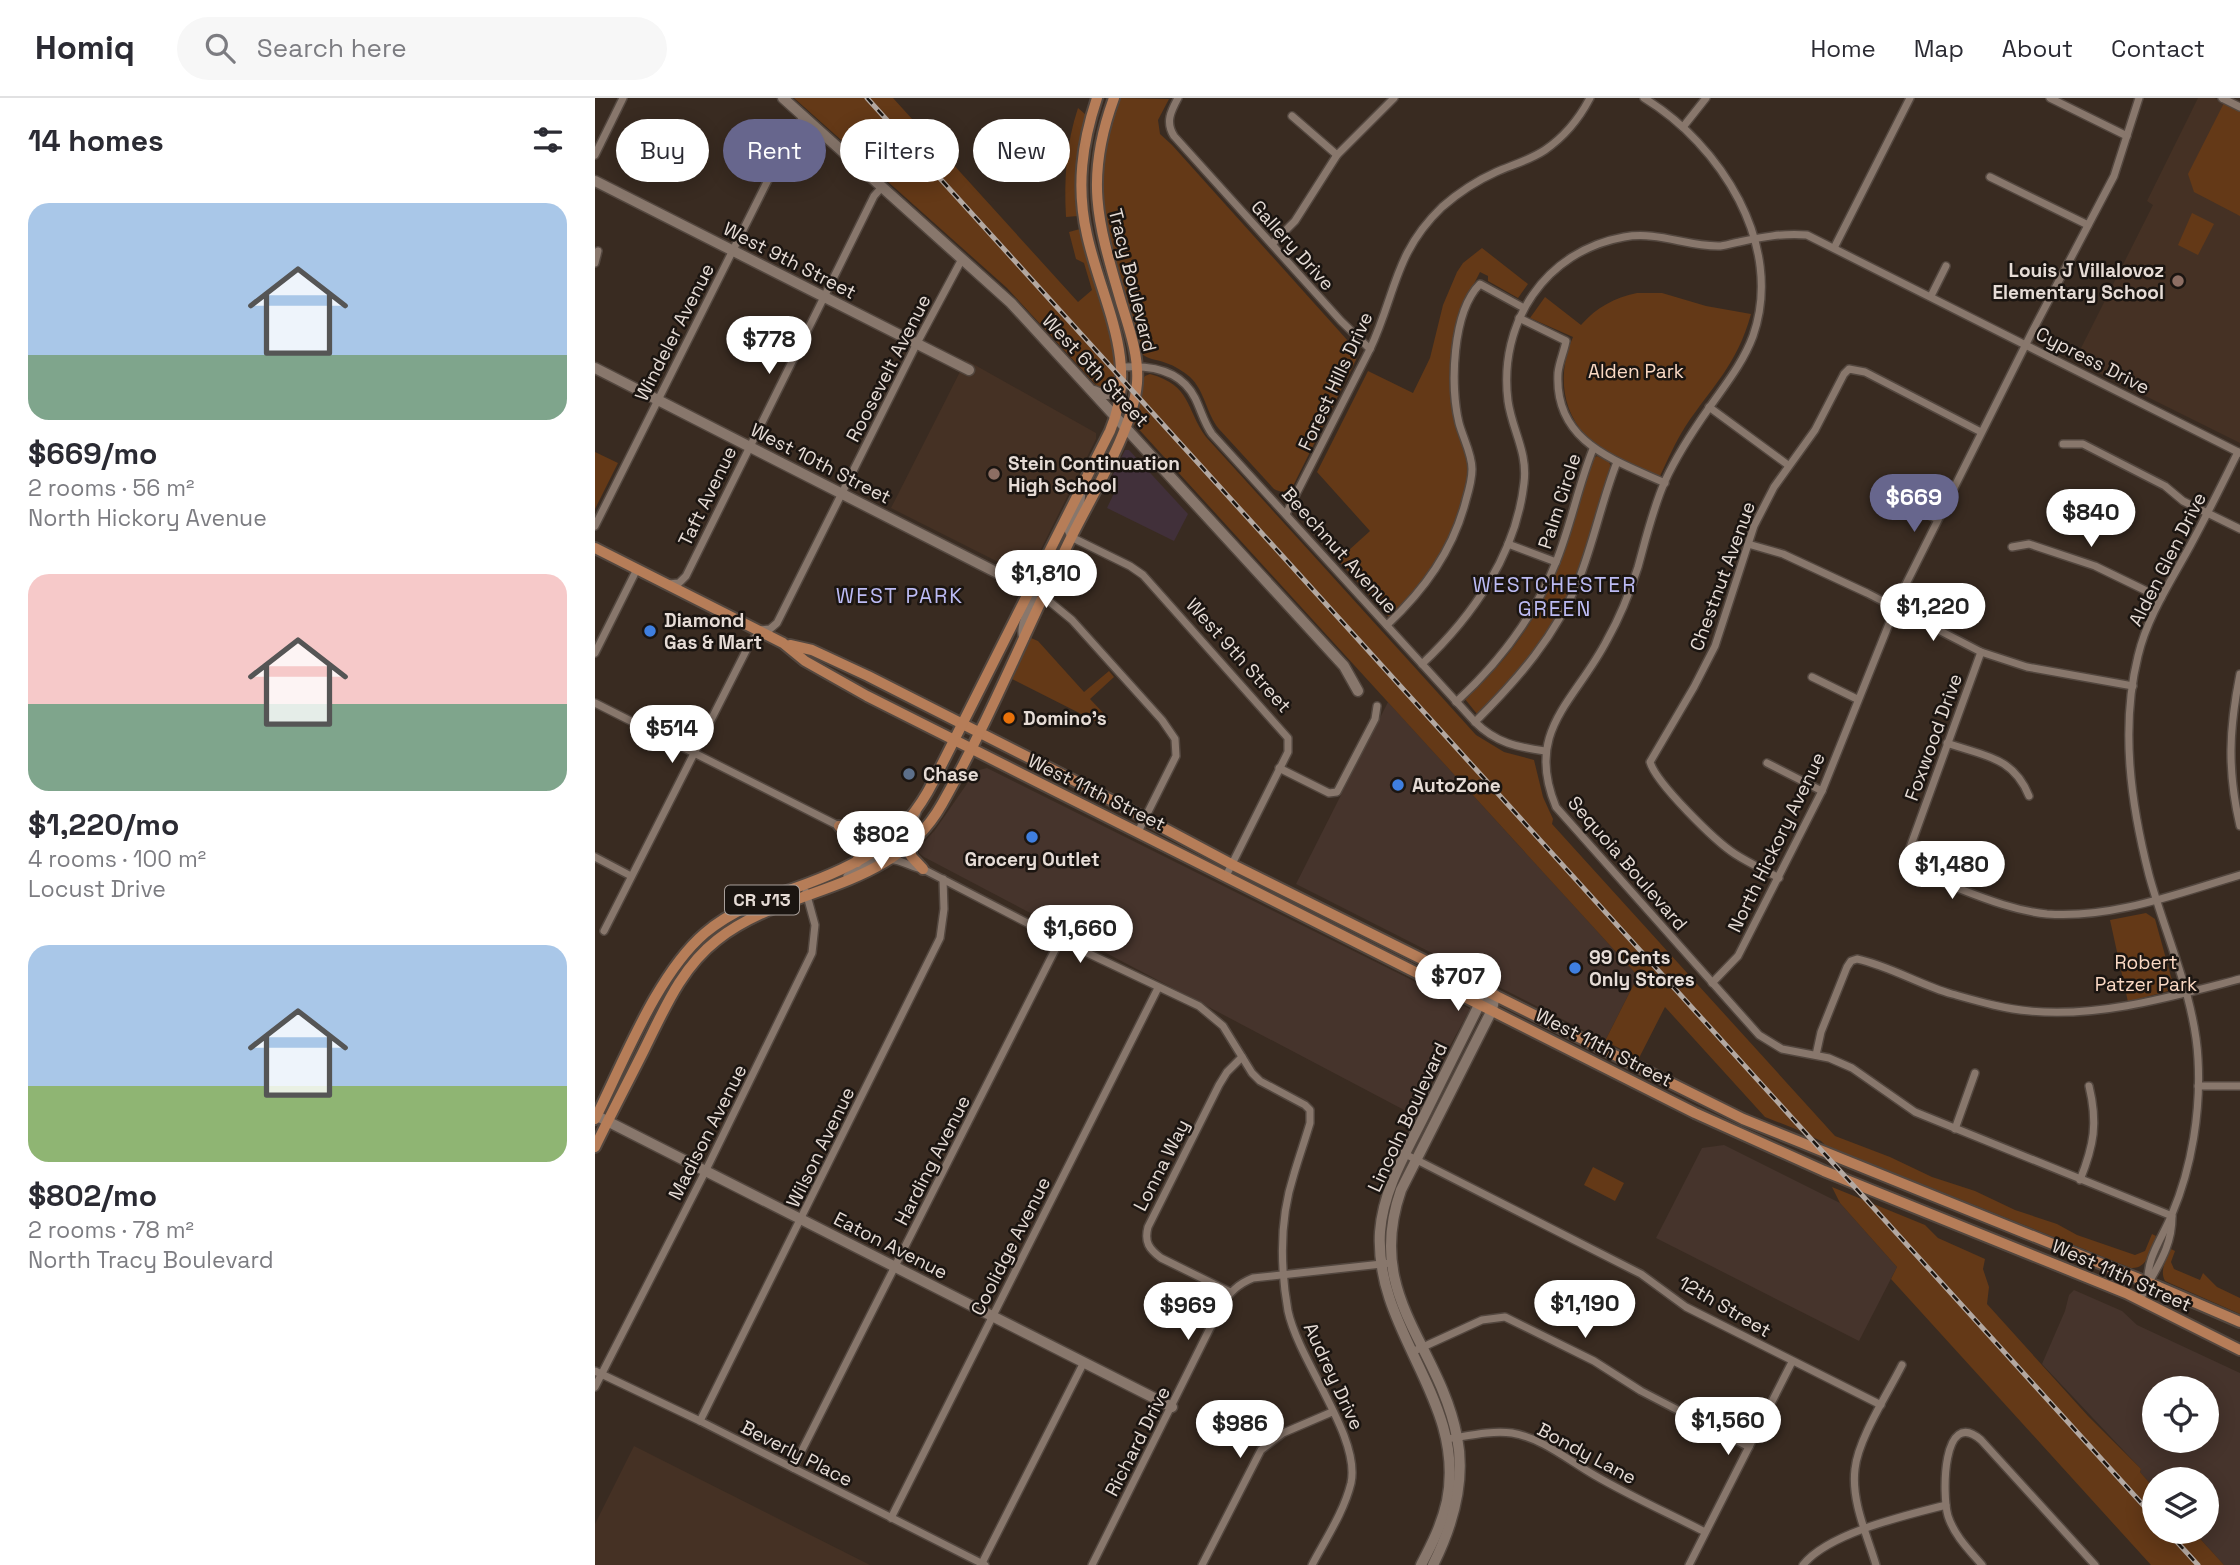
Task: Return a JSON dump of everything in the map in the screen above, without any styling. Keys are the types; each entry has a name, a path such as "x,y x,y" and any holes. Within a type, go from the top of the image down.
{"main road":[{"name":"Tracy Boulevard","path":"963,724 1115,417 1122,387 1123,367 1116,332 1087,234 1081,196 1083,151 1097,98"},
{"name":"Tracy Boulevard","path":"971,749 1125,427 1136,395 1137,366 1133,342 1103,242 1096,208 1097,157 1114,98"},
{"name":"West 11th Street","path":"595,548 783,643 805,661 859,692 1757,1142 2140,1300 2240,1350"},
{"name":"West 11th Street","path":"783,643 812,650 853,669 1231,864 1762,1128 2240,1322"},
{"name":"CR J13","path":"595,1117 660,989 683,955 706,932 750,905 857,863 875,845 887,842 920,806 963,724"},
{"name":"CR J13","path":"595,1147 668,1001 693,964 714,942 743,923 859,877 887,860 900,857 936,815 971,749"},
{"path":"839,826 861,849 857,863"},
{"path":"914,839 911,856 923,869"}],"street":[{"path":"595,155 623,98"},
{"name":"West 6th Street","path":"783,98 1011,303 1344,666 1358,691"},
{"name":"Gallery Drive","path":"1178,98 1169,118 1169,126 1174,136 1346,327 1370,349"},
{"path":"1272,244 1294,221 1337,155 1395,98"},
{"name":"Forest Hills Drive","path":"1286,514 1380,329 1398,271 1410,246 1425,226 1463,190 1496,172 1531,158 1554,143 1577,120 1590,98"},
{"name":"Sequoia Boulevard","path":"1644,98 1683,127 1716,163 1735,193 1755,240 1761,272 1759,304 1753,335 1738,366 1682,448 1665,482 1619,617 1597,659 1555,721 1545,751 1548,786 1556,807 1759,1035 1771,1044 1782,1049 1816,1055 1852,1068 1915,1112 2172,1216"},
{"path":"1683,127 1706,98"},
{"path":"1834,248 1910,98"},
{"path":"2050,98 2127,136"},
{"name":"North Hickory Avenue","path":"1712,983 1738,956 1822,790 1895,608 1937,519 2114,176 2139,98"},
{"path":"2223,98 2240,107"},
{"path":"1292,116 1337,155"},
{"name":"Windeler Avenue","path":"595,526 795,128 804,117"},
{"path":"1990,177 2088,225"},
{"name":"West 9th Street","path":"595,181 969,370"},
{"name":"Taft Avenue","path":"668,584 679,583 686,576 874,196 882,187"},
{"name":"Cypress Drive","path":"1755,240 1790,234 1807,235 2239,452"},
{"name":"Palm Circle","path":"1422,664 1471,611 1493,576 1508,544 1524,485 1525,469 1522,444 1508,402 1507,369 1512,334 1536,290 1560,265 1599,243 1625,237 1666,237 1706,246 1755,240"},
{"path":"595,263 598,251"},
{"name":"Roosevelt Avenue","path":"604,931 750,643 777,623 962,259"},
{"path":"1931,296 1946,266"},
{"path":"1387,625 1435,570 1452,540 1465,503 1472,467 1456,411 1454,380 1456,348 1470,299 1480,284 1524,308"},
{"name":"Palm Circle","path":"1456,702 1509,647 1537,603 1556,562 1593,449 1570,422 1561,399 1558,371 1566,341 1519,318"},
{"name":"Beechnut Avenue","path":"1123,367 1137,366 1165,371 1186,384 1212,434 1475,722 1499,741 1515,747 1545,751"},
{"name":"West 10th Street","path":"595,368 1031,590"},
{"name":"Chestnut Avenue","path":"1779,878 1734,853 1715,838 1666,787 1650,762 1715,646 1754,526 1774,486 1815,430 1849,369 1865,372 1981,432"},
{"path":"1089,388 1105,395 1122,387"},
{"path":"1709,407 1788,465"},
{"path":"2063,444 2083,444 2165,486 2183,500 2240,529"},
{"path":"1593,449 1665,482"},
{"name":"Alden Glen Drive","path":"2140,1300 2155,1274 2172,1234 2172,1216 2185,1177 2193,1138 2198,1058 2185,991 2138,832 2129,776 2133,686 2137,656 2161,598 2239,452"},
{"path":"1475,722 1523,673 1562,616 1583,568 1617,462"},
{"path":"1071,537 1068,530 1081,502 1082,486"},
{"path":"1889,495 1937,519"},
{"name":"West 9th Street","path":"1071,537 1143,575 1284,731 1289,745 1226,876"},
{"path":"1508,544 1556,562"},
{"path":"1748,544 1783,554 1981,652 2027,667 2133,686"},
{"path":"2012,547 2029,544 2095,566 2161,598"},
{"path":"1050,550 1052,561 1040,587 1044,597 1072,620 1162,720 1175,740 1176,756 1138,832"},
{"path":"595,653 637,569"},
{"path":"1025,640 1024,625 1033,598 1031,590"},
{"name":"Foxwood Drive","path":"1981,652 1907,853 1912,867 1983,898 2022,910 2047,914 2109,910 2156,900 2240,875"},
{"path":"2240,674 2233,708 2229,752 2240,826"},
{"path":"1812,677 1857,699"},
{"path":"595,703 839,826 848,828 875,845 874,859 848,875 837,886"},
{"path":"1279,768 1329,793 1337,792 1375,719 1377,706"},
{"path":"1947,743 2004,763 2016,772 2028,796"},
{"path":"1767,763 1822,790"},
{"path":"920,806 913,825 899,841 900,857 913,868 923,869 1060,940 1199,1006 1223,1026 1242,1057"},
{"path":"595,857 631,876"},
{"name":"Wilson Avenue","path":"700,1421 940,939 943,879"},
{"name":"Madison Avenue","path":"595,1387 598,1372 706,1170 812,953 815,925 803,885"},
{"name":"Harding Avenue","path":"793,1468 1060,940"},
{"path":"1816,1055 1821,1032 1847,967 1851,961 1857,959 1951,994 2029,1012 2097,1011 2240,979"},
{"name":"Coolidge Avenue","path":"891,1518 1158,988"},
{"path":"1480,1003 1495,995"},
{"name":"Lincoln Boulevard","path":"1385,1264 1395,1208 1416,1160 1492,1010 1495,995"},
{"name":"Lincoln Boulevard","path":"1433,1565 1448,1532 1457,1501 1460,1459 1452,1438 1443,1394 1417,1350 1385,1264 1380,1231 1384,1207 1405,1154 1480,1003"},
{"name":"Audrey Drive","path":"1242,1057 1260,1081 1310,1110 1310,1123 1287,1200 1283,1275 1293,1330 1346,1438 1352,1474 1343,1504 1311,1565"},
{"name":"Lonna Way","path":"1230,1292 1161,1258 1152,1251 1146,1235 1219,1085 1242,1057"},
{"path":"1955,1129 1975,1073"},
{"path":"2080,1180 2092,1146 2095,1128 2095,1110 2089,1086"},
{"path":"2198,1086 2240,1086"},
{"name":"Eaton Avenue","path":"595,1117 706,1170 1172,1407"},
{"name":"12th Street","path":"1405,1154 1641,1274 1686,1307 1881,1405"},
{"path":"1230,1292 1253,1278 1385,1264"},
{"name":"Richard Drive","path":"1091,1565 1230,1292"},
{"path":"1417,1350 1482,1320 1505,1317 1594,1360 1641,1391 1749,1447"},
{"path":"983,1565 1084,1362"},
{"path":"1689,1565 1792,1362"},
{"path":"1876,1565 1855,1491 1855,1469 1859,1450 1902,1365"},
{"name":"Beverly Place","path":"598,1372 983,1565"},
{"path":"1202,1565 1261,1450 1283,1433 1332,1412"},
{"name":"Bondy Lane","path":"1452,1438 1500,1433 1530,1438 1705,1532"},
{"path":"1982,1565 1951,1525 1946,1505 1945,1467 1952,1443 1958,1435 1965,1433 1975,1435 2002,1462 2095,1565"},
{"name":"Lincoln Boulevard","path":"1421,1565 1439,1528 1447,1500 1452,1438"},
{"path":"1803,1565 1820,1549 1848,1536 1946,1505"}],"shaded area":[{"name":"Louis J Villalovoz Elementary School","path":"2198,98 2214,98 2240,111 2240,443 2077,362 2076,358 2153,205 2147,201"},
{"name":"Stein Continuation High School","path":"966,360 1096,433 1096,439 1032,567 1027,570 1016,571 891,508"},
{"path":"1125,450 1129,450 1188,514 1174,541 1107,508 1115,491 1107,486"},
{"path":"1388,702 1638,976 1605,1041 1296,884"},
{"path":"987,768 1470,1009 1432,1079 1425,1121 919,853 919,848 935,830 973,775"},
{"path":"1724,1145 1840,1203 1897,1267 1859,1341 1656,1238 1702,1148"},
{"path":"2074,1290 2122,1311 2137,1325 2240,1373 2240,1565 2224,1565 2205,1544 2219,1544 2219,1467 2142,1467 2142,1474 2141,1469 2042,1364 2065,1311 2069,1295"},
{"path":"634,1446 870,1565 595,1565 595,1524"}],"green space":[{"path":"794,98 893,98 912,119 840,119 840,139 826,127 826,119 818,119"},
{"path":"1121,98 1169,99 1158,120 1160,134 1357,351 1356,360 1293,486 1287,491 1274,489 1219,429 1190,377 1173,366 1141,353 1112,256 1101,197 1105,146"},
{"path":"2224,103 2240,111 2240,216 2194,192 2188,174"},
{"path":"1078,108 1086,115 1076,164 1078,216 1066,217 1065,189 1066,182 1070,182 1071,135"},
{"path":"959,171 1078,302 1092,290 1084,263 1076,259 1069,232 1080,229 1114,343 1115,385 1107,389 1097,386 1007,288 888,182 959,182"},
{"path":"2192,213 2214,224 2198,255 2178,245"},
{"path":"1482,248 1528,284 1518,298 1488,281 1488,276 1480,272 1471,290 1458,326 1451,363 1452,402 1467,462 1467,484 1443,549 1413,591 1389,617 1338,560 1370,531 1317,472 1368,371 1413,393 1430,358 1443,305 1457,272 1463,263"},
{"name":"Alden Park","path":"1637,293 1662,293 1706,306 1751,314 1739,347 1685,427 1660,476 1612,455 1591,441 1580,429 1572,415 1564,385 1567,353 1573,337 1530,318 1545,297 1581,325 1606,304"},
{"path":"1150,374 1164,379 1181,392 1206,437 1476,735 1504,752 1534,760 1543,797 1553,819 1552,824 1835,1136 1932,1177 1975,1191 2015,1210 2057,1224 2077,1235 2135,1255 2145,1251 2152,1234 2156,1236 2145,1262 2131,1268 1825,1145 1798,1130 1765,1117 1665,1007 1639,1058 1605,1041 1638,976 1134,424 1142,380"},
{"path":"595,452 618,463 595,509"},
{"path":"1597,456 1609,462 1611,467 1584,552 1562,606 1524,664 1477,714 1465,699 1509,653 1544,599 1561,560 1589,470"},
{"path":"1031,638 1038,641 1084,692 1109,671 1114,677 1090,699 1109,719 1103,725 1012,679"},
{"name":"Robert Patzer Park","path":"2146,913 2155,919 2173,984 2168,991 2128,1002 2110,920"},
{"path":"1593,1167 1624,1183 1615,1201 1584,1185"},
{"path":"1832,1187 1925,1225 1938,1238 1985,1259 1983,1269 1989,1287 1987,1304 2088,1416 2141,1469 2142,1544 2205,1544 2224,1565 2151,1565 1891,1279 1897,1267 1840,1203"},
{"path":"2171,1249 2175,1251 2171,1262 2174,1269 2200,1280 2203,1273 2217,1287 2240,1298 2240,1314 2165,1281 2163,1269"}],"railway":[{"path":"867,98 2142,1504"},
{"path":"2179,1544 2198,1565"}],"place":[{"name":"Louis J Villalovoz Elementary School","path":"2178,281"},
{"name":"Stein Continuation High School","path":"994,474"},
{"name":"Diamond Gas & Mart","path":"650,631"},
{"name":"Domino's","path":"1009,718"},
{"name":"Chase","path":"909,774"},
{"name":"AutoZone","path":"1398,785"},
{"name":"Grocery Outlet","path":"1032,837"},
{"name":"99 Cents Only Stores","path":"1575,968"}],"district":[{"name":"WEST PARK","path":"900,596"},
{"name":"WESTCHESTER GREEN","path":"1555,597"}]}
